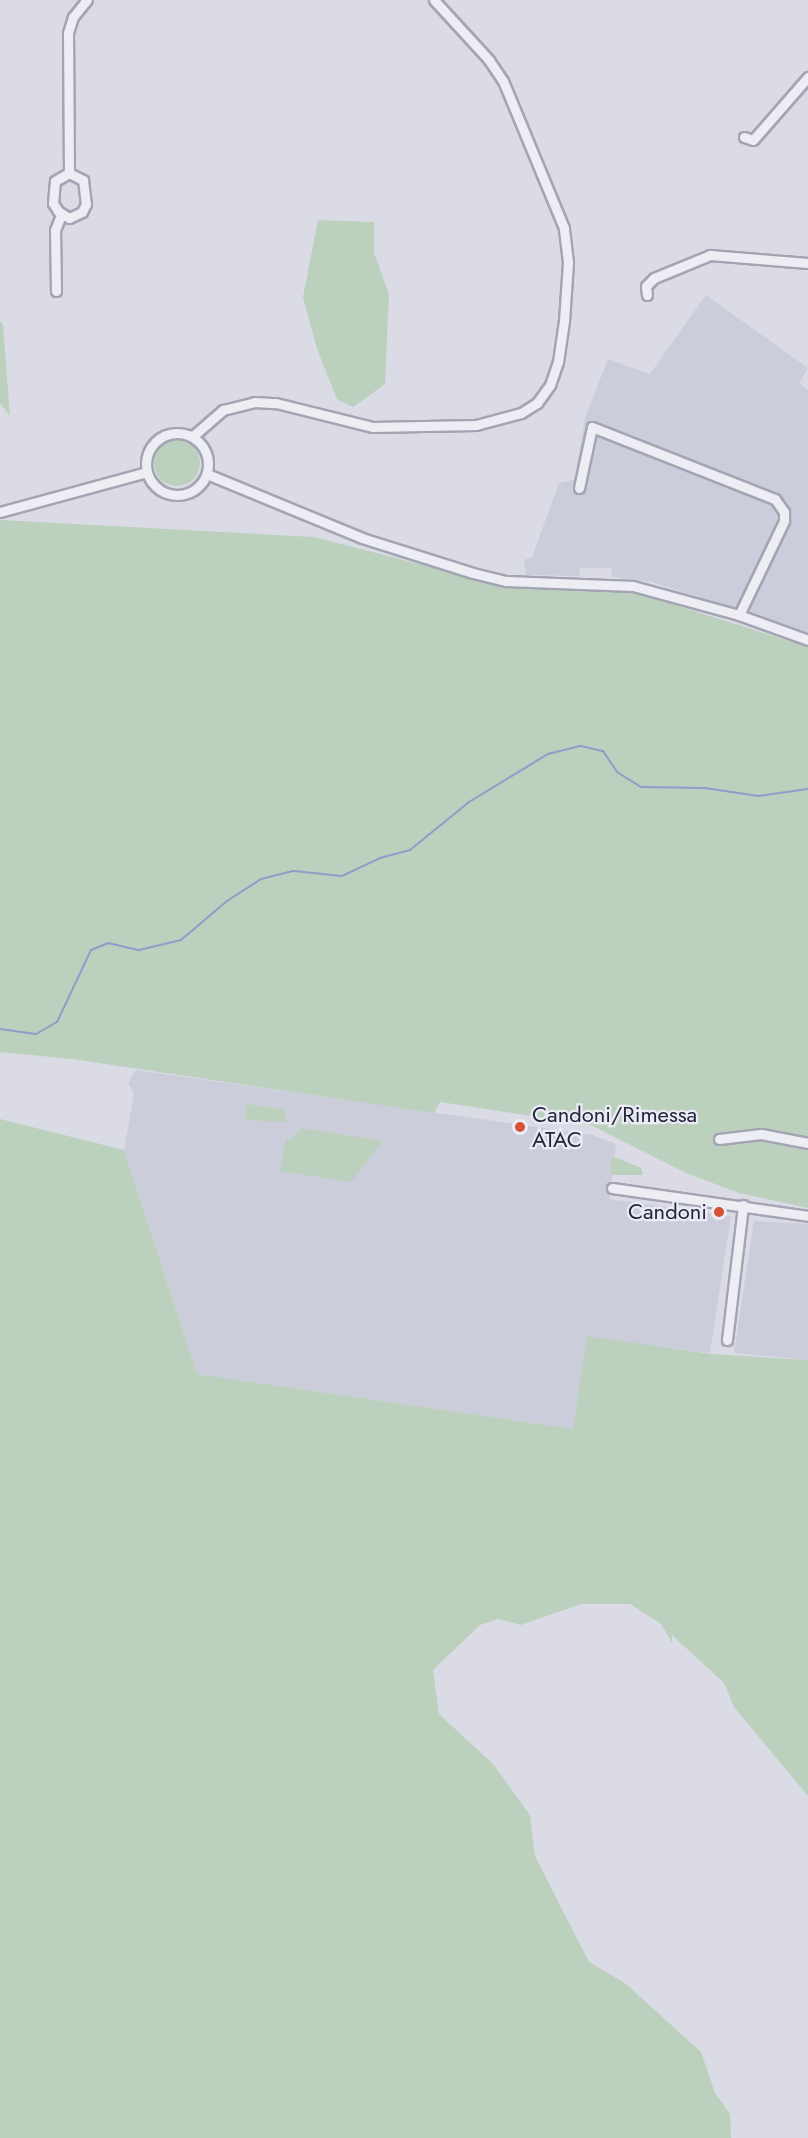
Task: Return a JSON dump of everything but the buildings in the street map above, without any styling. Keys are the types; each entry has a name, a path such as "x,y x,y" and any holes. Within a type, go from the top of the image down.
{"street":[{"path":"69,173 68,33 73,17 87,0"},
{"path":"193,436 223,410 254,402 281,404 373,427 476,426 521,413 537,403 550,385 564,321 568,262 564,228 503,81 489,60 434,0"},
{"path":"744,137 753,140 808,77"},
{"path":"61,215 54,203 54,185 69,173"},
{"path":"61,215 77,216 86,204 82,180 69,173"},
{"path":"56,291 55,230 61,215"},
{"path":"647,294 649,280 710,255 808,264"},
{"path":"579,488 592,427 775,499 784,512 784,520 739,615"},
{"path":"173,432 193,436 207,451 207,474 195,490 177,495 159,489 147,472 148,450 163,435 173,432"},
{"path":"0,512 147,472"},
{"path":"207,474 370,541 473,573 506,581 579,581 633,586 739,615 808,640"},
{"path":"719,1138 761,1134 808,1143"},
{"path":"612,1188 743,1204 808,1216"},
{"path":"727,1340 743,1204"}],"shaded area":[{"path":"706,295 808,368 799,383 808,390 808,632 652,582 612,577 611,568 580,568 579,576 526,575 524,560 532,557 559,483 574,480 585,418 608,359 650,374"},
{"path":"136,1070 592,1135 616,1144 609,1199 731,1216 710,1353 592,1338 573,1429 197,1374 124,1150 134,1094 128,1083"},
{"path":"754,1221 808,1224 808,1360 734,1353"}],"green space":[{"path":"318,220 374,222 374,253 389,294 385,384 353,407 337,399 317,349 303,297"},
{"path":"0,321 3,325 10,416 0,403"},
{"path":"177,440 193,447 200,463 193,479 177,486 161,479 154,463 161,447"},
{"path":"0,520 314,537 489,582 621,588 808,647 808,1208 739,1193 686,1173 591,1125 440,1102 434,1113 72,1059 0,1052"},
{"path":"246,1104 284,1110 286,1122 246,1120"},
{"path":"0,1119 124,1150 197,1374 573,1429 587,1336 711,1354 808,1360 808,1796 734,1707 724,1683 672,1635 672,1643 661,1624 630,1604 581,1604 521,1625 498,1619 480,1625 433,1670 439,1714 493,1764 530,1815 535,1856 589,1962 626,1984 701,2052 715,2093 730,2114 731,2138 0,2138"},
{"path":"301,1128 383,1141 351,1182 280,1171 286,1139 291,1140"},
{"path":"612,1156 641,1168 643,1175 613,1175 610,1173"}],"waterway":[{"path":"0,1029 36,1034 57,1022 91,950 108,943 139,950 181,940 227,901 261,879 294,871 342,876 380,858 410,850 469,802 548,754 581,746 603,751 617,772 641,787 705,788 758,796 808,789"}],"place":[{"name":"Candoni/Rimessa ATAC","path":"520,1127"},
{"name":"Candoni","path":"719,1212"}]}
